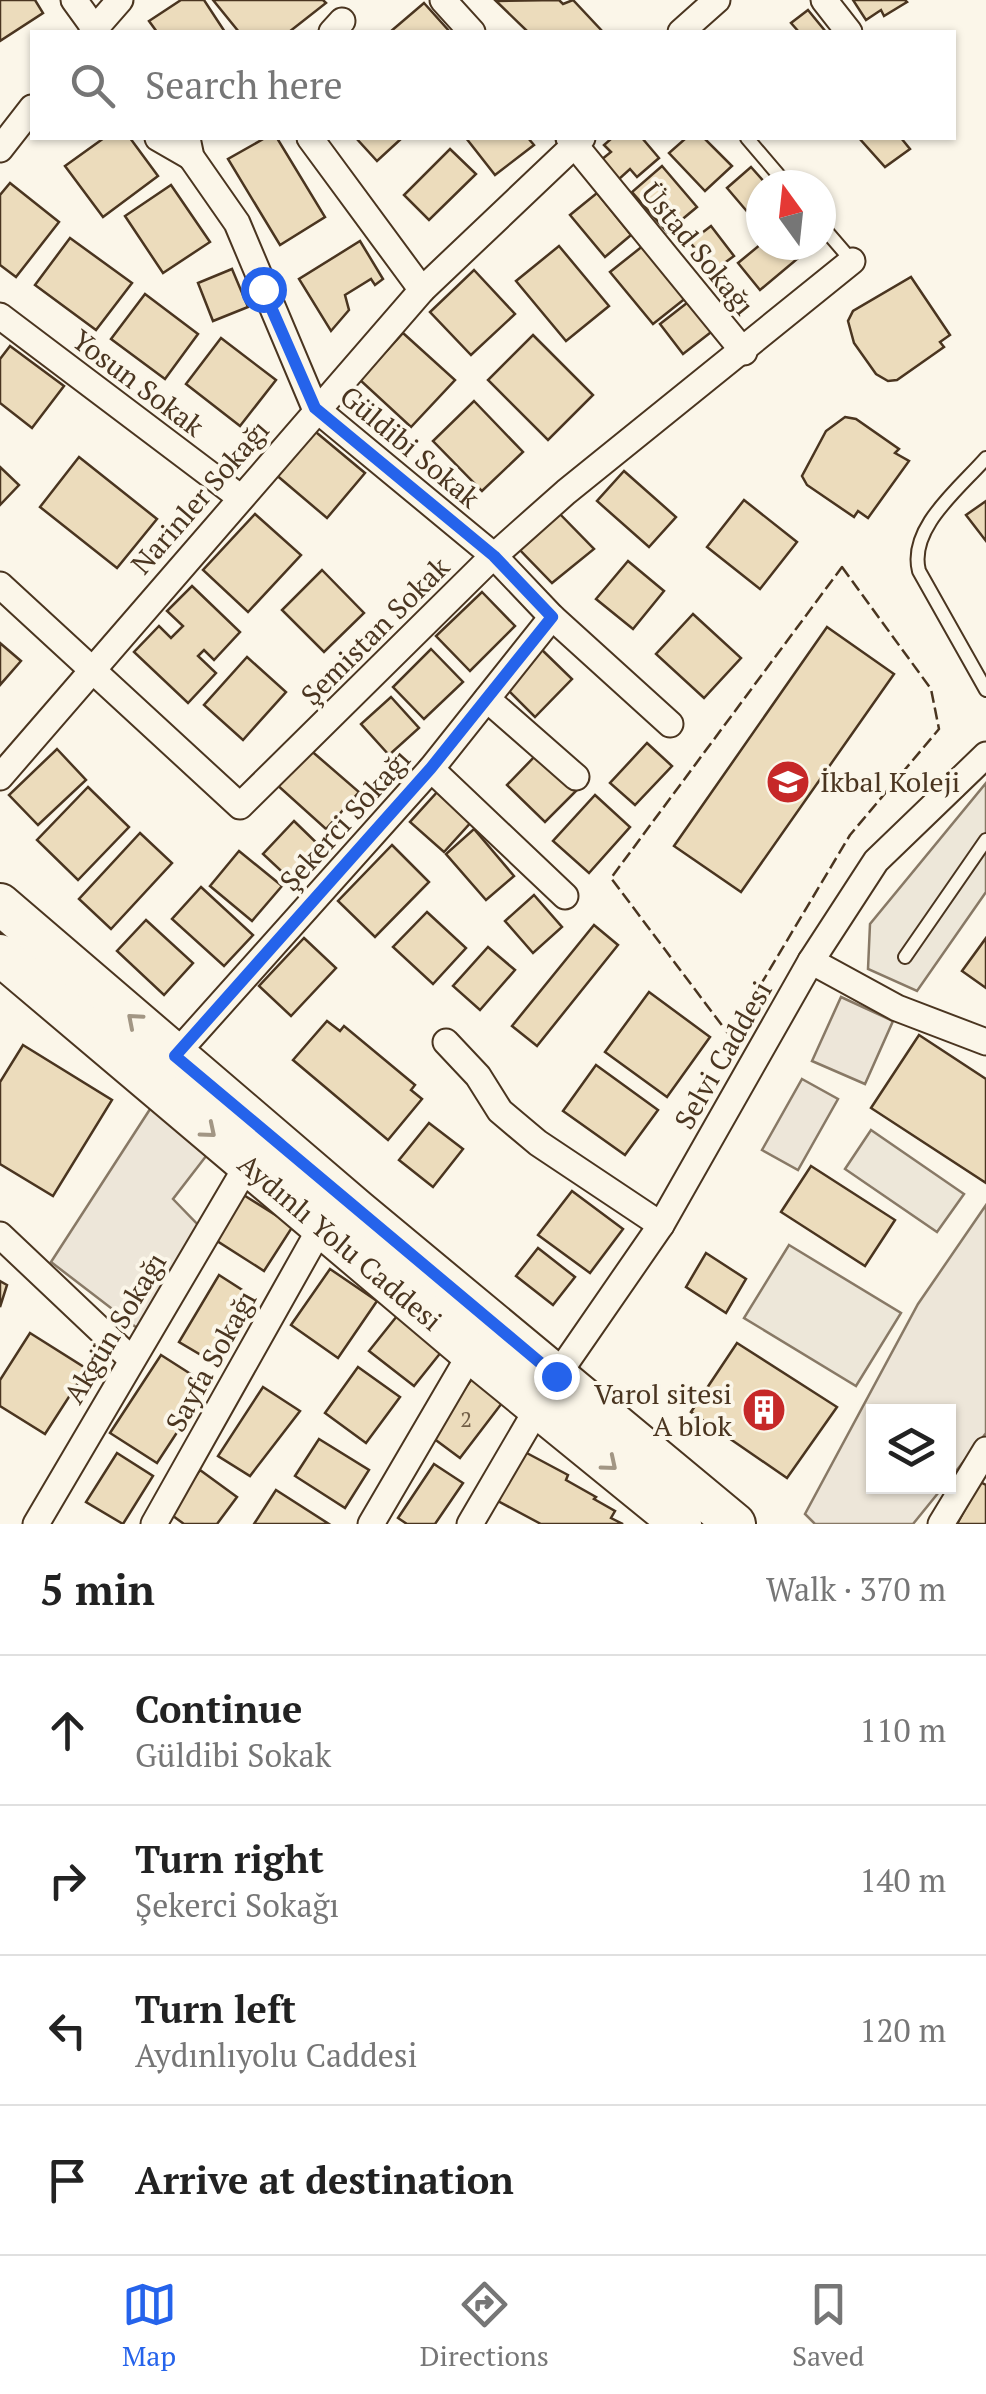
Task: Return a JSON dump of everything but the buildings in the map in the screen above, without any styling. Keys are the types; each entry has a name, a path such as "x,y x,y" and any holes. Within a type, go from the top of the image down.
{"main road":[{"path":"0,904 547,1391 735,1524"},
{"name":"Aydınlı Yolu Caddesi","path":"0,955 471,1353 547,1391 682,1524"}],"street":[{"path":"74,0 106,22"},
{"path":"442,0 470,30"},
{"path":"683,30 717,0"},
{"path":"824,0 847,30"},
{"path":"0,149 30,111"},
{"path":"165,140 189,147"},
{"path":"311,140 422,290"},
{"name":"Narinler Sokağı","path":"0,777 315,408 422,290 575,140"},
{"name":"Üstad Sokağı","path":"575,140 744,352"},
{"name":"Güldibi Sokak","path":"189,147 237,223 315,408 494,556 552,617 670,724"},
{"name":"Şemistan Sokak","path":"93,667 240,806 494,556 594,469 852,262"},
{"name":"Yosun Sokak","path":"0,316 241,498"},
{"path":"0,585 93,667"},
{"name":"Şekerci Sokağı","path":"175,1056 431,768 552,617"},
{"path":"488,698 576,777"},
{"name":"Selvi Caddesi","path":"470,1524 547,1391 660,1225 811,961 876,861 986,755"},
{"path":"431,768 566,896"},
{"path":"811,961 897,1008 986,1042"},
{"path":"446,1042 478,1076 500,1111 538,1144 660,1225"},
{"name":"Akgün Sokağı","path":"36,1524 248,1164"},
{"name":"Sayfa Sokağı","path":"154,1524 320,1227"},
{"path":"0,1236 131,1359"},
{"path":"371,1524 471,1353"},
{"path":"941,1524 986,1450"}],"lane":[{"path":"748,140 774,170"},
{"path":"836,243 852,262"},
{"path":"986,458 924,531 917,555 920,571 986,690"},
{"path":"905,957 986,840"}],"shaded area":[{"path":"986,783 986,892 917,991 868,969 870,924"},
{"path":"841,997 893,1021 865,1084 812,1061"},
{"path":"802,1079 838,1099 798,1170 762,1150"},
{"path":"154,1103 210,1151 173,1199 201,1228 137,1328 51,1262"},
{"path":"871,1130 964,1194 937,1232 845,1169"},
{"path":"986,1205 986,1433 956,1471 956,1404 866,1404 866,1494 937,1494 913,1524 815,1524 805,1514 918,1304"},
{"path":"789,1245 901,1313 856,1386 744,1318"}],"fence":[{"path":"842,567 931,689 939,729 850,835 730,1036 611,878 842,567"}],"place":[{"name":"İkbal Koleji","path":"788,782"},
{"name":"Varol sitesi A blok","path":"764,1410"}],"route":[{"path":"263,289 315,408 494,556 552,617 431,768 175,1056 556,1376"}]}
